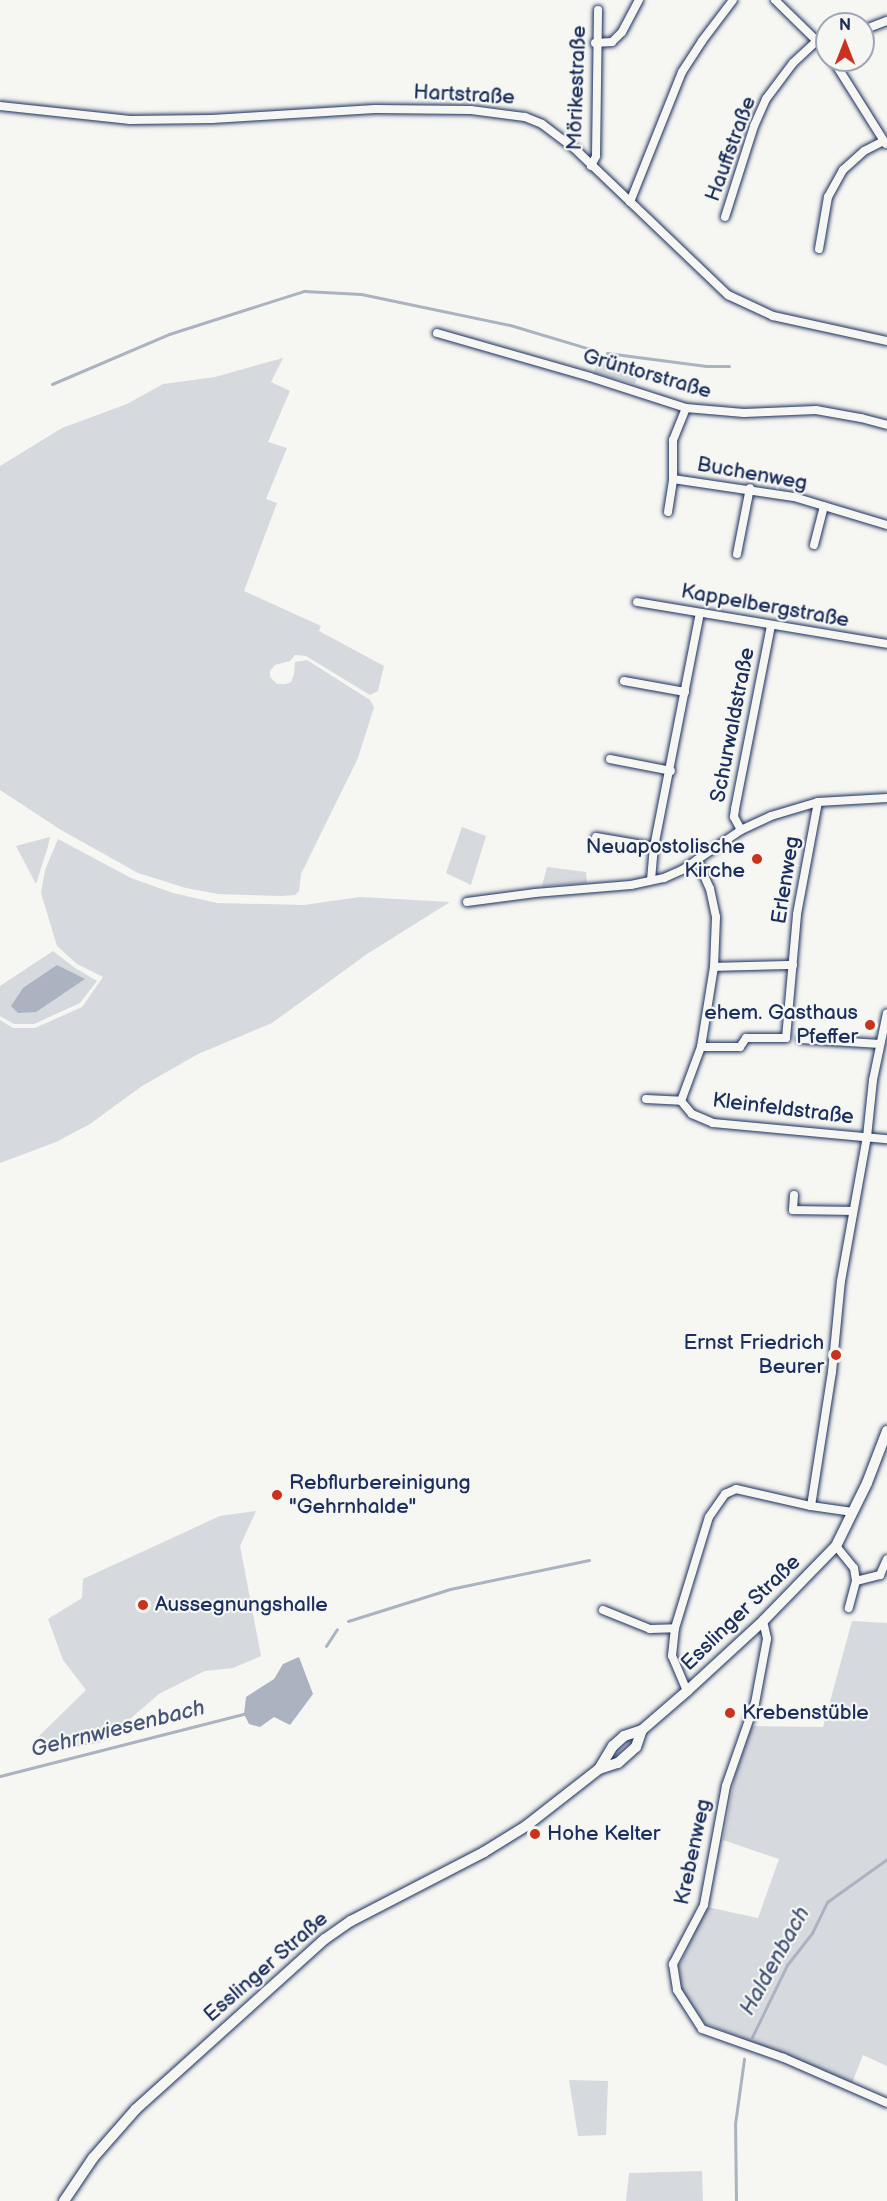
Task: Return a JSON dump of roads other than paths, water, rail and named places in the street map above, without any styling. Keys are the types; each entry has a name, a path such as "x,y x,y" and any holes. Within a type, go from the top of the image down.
{"main road":[{"name":"Esslinger Straße","path":"597,1771 613,1746 624,1736 642,1730 687,1691 763,1621 836,1546 883,1454 887,1431"},
{"name":"Esslinger Straße","path":"64,2201 93,2158 136,2109 325,1939 351,1920 484,1852 526,1826 597,1771 618,1762 636,1747 642,1730"}],"street":[{"path":"595,43 612,42 622,32 639,0"},
{"path":"630,202 680,78 702,41 734,0"},
{"path":"775,0 815,37"},
{"name":"Mörikestraße","path":"591,166 596,156 595,43 598,10"},
{"name":"Hauffstraße","path":"725,217 744,155 766,99 793,63 815,43"},
{"path":"819,249 828,197 843,170 864,151 886,143 841,72"},
{"name":"Hartstraße","path":"0,106 130,120 212,119 375,109 505,113 525,117 542,124 574,148 709,280 747,306 772,316 887,341"},
{"name":"Grüntorstraße","path":"437,333 590,376 686,408 744,413 816,410 887,425"},
{"name":"Buchenweg","path":"668,512 673,479 672,440 686,408"},
{"name":"Buchenweg","path":"673,479 750,488 794,497 887,525"},
{"path":"737,555 750,488"},
{"name":"Buchenweg","path":"814,545 824,506"},
{"name":"Kappelbergstraße","path":"637,602 887,644"},
{"path":"651,880 654,847 671,771 700,613"},
{"name":"Schurwaldstraße","path":"741,830 734,817 735,809 771,625"},
{"path":"624,681 685,692"},
{"path":"610,759 671,771"},
{"path":"467,902 535,893 631,885 664,878 697,860 741,830 771,816 818,802 887,798"},
{"name":"Erlenweg","path":"701,1047 740,1047 746,1038 786,1038 797,914 818,802"},
{"path":"596,837 654,847"},
{"path":"681,1101 701,1047 714,967 716,917 710,889 697,860"},
{"path":"714,967 793,965"},
{"path":"811,1506 832,1372 841,1281 887,1013"},
{"path":"801,1039 880,1044"},
{"name":"Kleinfeldstraße","path":"646,1099 681,1101 692,1114 713,1123 887,1139"},
{"path":"794,1195 793,1210 853,1211"},
{"path":"687,1691 672,1656 675,1628 709,1517 725,1494 736,1489 811,1506 853,1512"},
{"path":"836,1546 854,1568 856,1581 849,1608"},
{"path":"856,1581 880,1575 887,1558"},
{"path":"603,1610 650,1629 675,1628"},
{"name":"Krebenweg","path":"763,1621 767,1639 755,1703 726,1786 704,1905 673,1964 677,1990 702,2029 784,2058 887,2103"}],"waterway":[{"path":"52,384 169,334 304,291 361,294 510,325 590,349"},
{"path":"607,353 706,366 729,366"},
{"path":"348,1621 450,1589 589,1560"},
{"path":"326,1646 337,1629"},
{"name":"Gehrnwiesenbach","path":"0,1776 244,1714"},
{"name":"Haldenbach","path":"752,2037 787,1965 812,1933 827,1902 887,1859"},
{"name":"Haldenbach","path":"736,2201 735,2124 744,2059"}],"place":[{"name":"Neuapostolische Kirche","path":"757,859"},
{"name":"ehem. Gasthaus Pfeffer","path":"870,1025"},
{"name":"Ernst Friedrich Beurer","path":"836,1355"},
{"name":"Rebflurbereinigung \"Gehrnhalde\"","path":"277,1495"},
{"name":"Aussegnungshalle","path":"143,1605"},
{"name":"Krebenstüble","path":"730,1713"},
{"name":"Hohe Kelter","path":"535,1834"}]}
